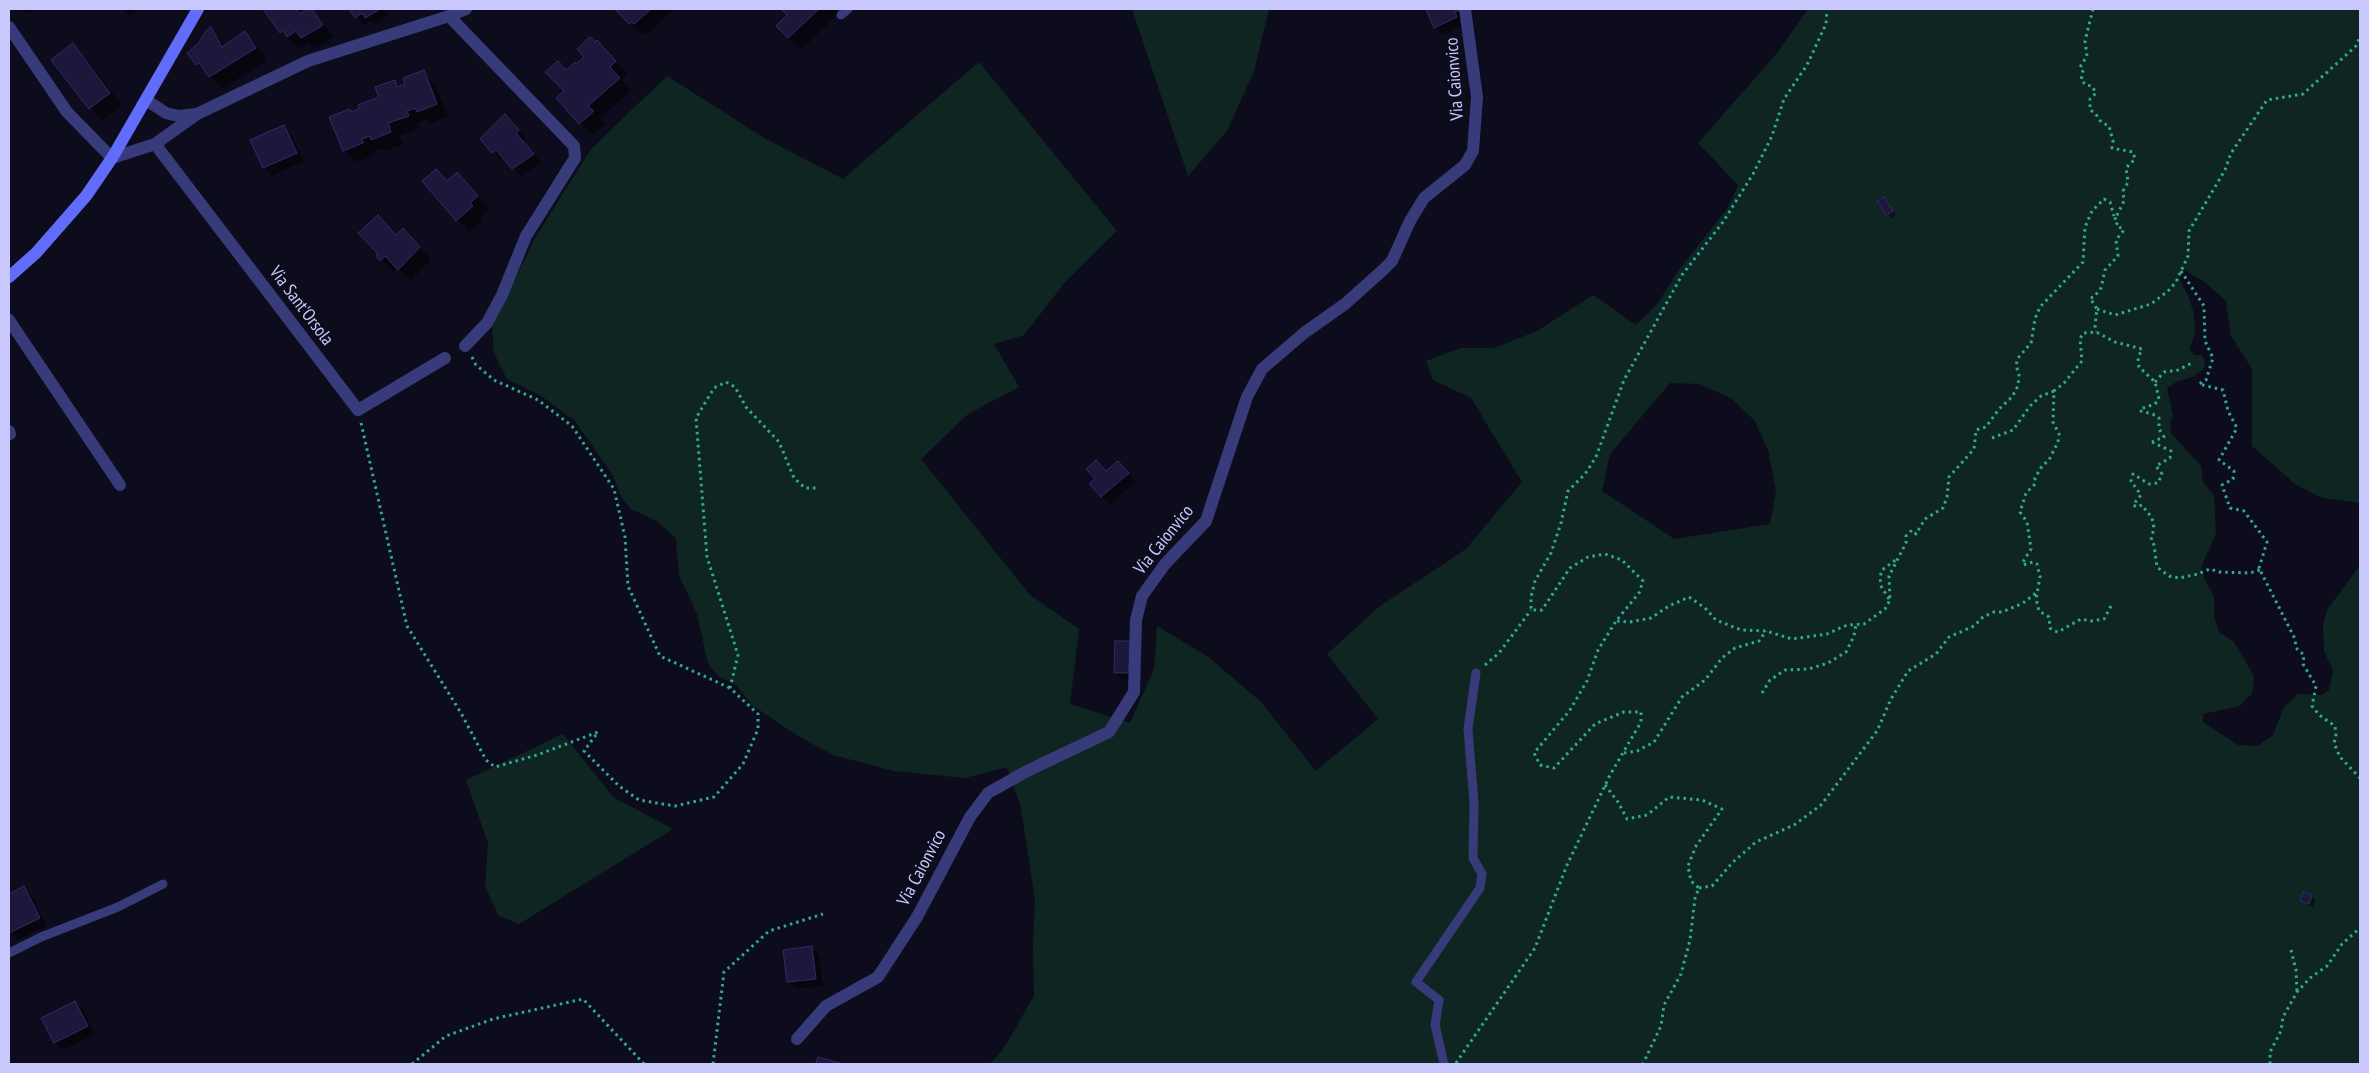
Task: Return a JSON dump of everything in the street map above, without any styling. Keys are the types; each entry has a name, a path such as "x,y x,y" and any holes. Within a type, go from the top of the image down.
{"street":[{"path":"9,277 58,230 86,196 112,158 198,9"},
{"path":"112,158 155,144 197,114 308,61 466,9"},
{"name":"Via Caionvico","path":"797,1038 826,1006 878,977 917,917 970,818 988,793 1027,771 1109,732 1134,692 1136,620 1142,596 1165,564 1206,521 1247,397 1262,369 1304,333 1345,304 1392,261 1410,221 1424,198 1465,165 1473,151 1477,97 1466,9"},
{"path":"449,16 574,146 575,158 526,236 502,294 487,323 465,346"},
{"path":"9,28 67,112 112,158"},
{"path":"146,100 166,113 178,116 197,114"},
{"name":"Via Sant'Orsola","path":"155,144 358,410"},
{"path":"9,320 120,485"},
{"path":"358,410 445,358"}],"lane":[{"path":"1444,1064 1435,1025 1439,1000 1416,982 1480,888 1482,874 1473,858 1474,804 1468,729 1476,673"},
{"path":"9,953 41,937 118,907 163,884"}],"path":[{"path":"1476,673 1499,653 1531,610 1535,581 1551,553 1559,531 1568,491 1585,474 1596,457 1624,380 1682,275 1723,222 1753,174 1772,136 1784,99 1807,65 1826,24 1828,9"},
{"path":"2093,9 2085,41 2086,56 2080,67 2083,72 2081,80 2086,86 2092,86 2096,93 2090,99 2090,110 2101,122 2108,126 2113,141 2112,148 2133,152 2135,159 2126,168 2128,182 2123,191 2124,201 2117,215 2114,216"},
{"path":"1616,621 1630,622 1651,618 1669,606 1689,597 1705,608 1716,620 1741,630 1766,632 1792,639 1827,634 1847,625 1864,624 1885,609 1890,600 1889,576 1906,543 1908,532 1912,530 1916,534 1925,519 1943,508 1948,497 1949,477 1974,449 1976,430 1986,427 1999,409 2012,397 2018,386 2019,375 2016,365 2018,358 2031,343 2035,319 2040,306 2083,262 2084,227 2092,211 2104,199 2110,202 2118,222 2116,225 2124,230 2116,240 2118,256 2105,270 2101,288 2094,297 2090,298 2097,309 2115,315 2151,304 2168,291 2181,271 2188,256 2190,231 2214,186 2225,170 2231,152 2267,100 2303,94 2356,46 2360,37"},
{"path":"2181,271 2204,306 2205,341 2213,358 2206,380 2199,384 2223,390 2228,411 2237,428 2219,460 2234,471 2233,479 2222,485 2230,508 2244,510 2267,542 2259,568 2295,639 2296,648 2304,655 2303,664 2316,686 2312,706 2319,715 2335,726 2336,736 2334,743 2340,757 2360,778"},
{"path":"2096,332 2097,309"},
{"path":"1992,438 2013,430 2030,406 2041,396 2054,391 2064,383 2082,361 2082,344 2080,342 2083,333 2096,332 2115,342 2142,349 2138,358 2138,367 2154,382 2158,402 2140,408 2141,411 2156,414 2160,418 2159,429 2164,437 2152,442 2171,451 2170,458 2156,466 2162,474 2158,483 2149,484 2133,474 2131,481 2141,495 2133,505 2137,507 2142,505 2152,518 2154,528 2151,540 2154,545 2157,567 2169,576 2179,578 2210,569 2219,572 2250,572 2260,570"},
{"path":"358,410 407,626 461,713 486,760 495,767 537,755 598,732 584,752 619,786 639,800 675,806 714,798 743,764 758,729 758,714 730,688 660,656 628,586 625,537 614,489 572,426 538,400 494,380 476,365 465,346"},
{"path":"2154,382 2164,372 2178,370 2194,362"},
{"path":"730,688 738,655 707,557 696,418 714,388 726,382 735,387 746,407 779,442 794,478 805,488 818,488"},
{"path":"2054,391 2053,422 2059,434 2058,442 2050,460 2042,466 2035,478 2035,484 2026,493 2020,512 2027,522 2031,550 2024,560 2024,565 2033,562 2037,564 2040,577 2036,593 2040,611 2049,617 2050,628 2054,631 2058,632 2081,619 2091,621 2104,619 2111,606"},
{"path":"1455,1064 1535,948 1567,865 1605,785 1641,722 1640,712 1624,712 1595,724 1554,768 1540,765 1534,753 1570,710 1587,681 1598,650 1616,621 1639,593 1643,581 1622,560 1605,554 1588,557 1570,568 1542,610 1531,610"},
{"path":"1890,600 1880,586 1880,576 1882,570 1899,558"},
{"path":"1605,785 1618,802 1627,820 1647,815 1670,797 1702,800 1722,809 1696,846 1688,866 1691,881 1699,888 1712,886 1733,862 1756,842 1794,825 1821,805 1877,730 1891,699 1908,671 1936,654 1949,637 1974,626 1984,617 1994,612 2002,612 2023,603 2036,593"},
{"path":"1762,693 1770,680 1785,670 1809,669 1828,663 1846,652 1854,636 1856,624"},
{"path":"1623,753 1637,751 1654,742 1682,697 1706,680 1722,658 1735,648 1759,641 1766,632"},
{"path":"1643,1064 1662,1026 1664,1005 1680,974 1690,940 1695,898 1699,888"},
{"path":"713,1064 724,972 769,931 823,914"},
{"path":"2270,1064 2270,1052 2281,1031 2283,1017 2297,992 2310,978 2327,966 2342,944 2360,928"},
{"path":"2291,950 2296,970 2297,992"},
{"path":"412,1064 446,1036 492,1019 537,1011 583,999 644,1064"}],"green space":[{"path":"1132,9 1269,9 1254,71 1227,131 1188,176"},
{"path":"1808,9 2360,9 2360,503 2322,498 2295,484 2252,446 2252,369 2231,336 2226,301 2206,283 2183,269 2179,278 2189,298 2194,314 2195,334 2189,350 2195,355 2202,355 2205,360 2204,369 2193,377 2178,381 2167,388 2173,415 2170,424 2171,433 2201,466 2203,482 2214,495 2216,534 2201,567 2204,578 2214,596 2214,616 2219,632 2234,642 2254,676 2252,693 2240,706 2203,714 2203,722 2238,745 2258,746 2273,735 2284,707 2298,694 2322,695 2329,690 2333,670 2324,651 2323,625 2327,610 2360,565 2360,1064 990,1064 1004,1048 1034,996 1033,947 1035,900 1021,808 1007,767 965,778 894,771 833,755 798,736 752,705 736,685 718,676 708,664 697,614 679,575 676,539 657,521 631,509 621,497 612,474 575,421 541,396 507,379 494,353 492,327 535,238 591,149 667,76 766,139 843,179 979,62 1117,231 1065,282 1024,335 994,344 1019,387 968,414 921,459 1030,595 1079,629 1070,704 1130,723 1154,669 1157,626 1207,656 1261,702 1316,771 1378,719 1327,654 1380,606 1466,549 1522,482 1471,398 1433,380 1426,361 1461,348 1494,348 1537,331 1593,295 1636,325 1658,303 1678,271 1729,206 1738,185 1698,143 1777,53","holes":["1670,383 1700,384 1732,399 1754,420 1768,450 1776,491 1770,524 1674,539 1602,491 1610,454"]},
{"path":"563,734 613,797 673,829 519,924 498,915 485,886 488,843 466,780"}],"building":[{"path":"263,9 296,9 300,14 308,9 312,9 323,25 301,38 296,31 287,37 283,31 280,33"},
{"path":"349,9 380,9 365,18 362,13 355,18"},
{"path":"615,9 651,9 634,24 631,22 629,24"},
{"path":"781,9 819,9 788,38 776,26 787,15"},
{"path":"1426,9 1460,10 1455,12 1457,17 1434,28"},
{"path":"211,27 222,47 245,31 256,48 209,77 199,63 196,65 187,53 198,44 206,31"},
{"path":"590,37 595,42 597,40 616,61 610,67 620,78 588,106 594,111 579,124 556,98 564,91 545,72 558,61 566,70 575,62 576,64 584,57 577,49"},
{"path":"73,43 110,93 89,109 51,60"},
{"path":"424,70 437,104 417,112 415,108 407,111 409,116 388,123 391,132 371,140 370,136 362,139 363,143 343,151 329,117 350,109 351,112 359,109 358,105 379,97 375,87 395,80 397,87 405,84 403,78"},
{"path":"505,114 519,130 516,133 534,154 512,169 496,150 492,153 480,139"},
{"path":"284,125 297,153 263,168 250,140"},
{"path":"436,169 447,181 457,172 478,196 470,203 473,206 456,221 422,181"},
{"path":"1884,197 1893,211 1886,215 1877,201"},
{"path":"378,215 396,235 403,228 420,247 398,270 385,256 380,261 376,256 378,254 358,233"},
{"path":"1096,460 1106,471 1118,461 1129,473 1101,497 1089,484 1095,479 1086,469"},
{"path":"1115,641 1130,641 1129,673 1114,673"},
{"path":"24,886 40,918 9,933 9,894"},
{"path":"2303,892 2312,895 2309,904 2300,901"},
{"path":"812,946 816,979 787,982 783,950"},
{"path":"75,1001 88,1026 54,1043 41,1018"},
{"path":"818,1057 840,1063 840,1064 816,1064"}]}
